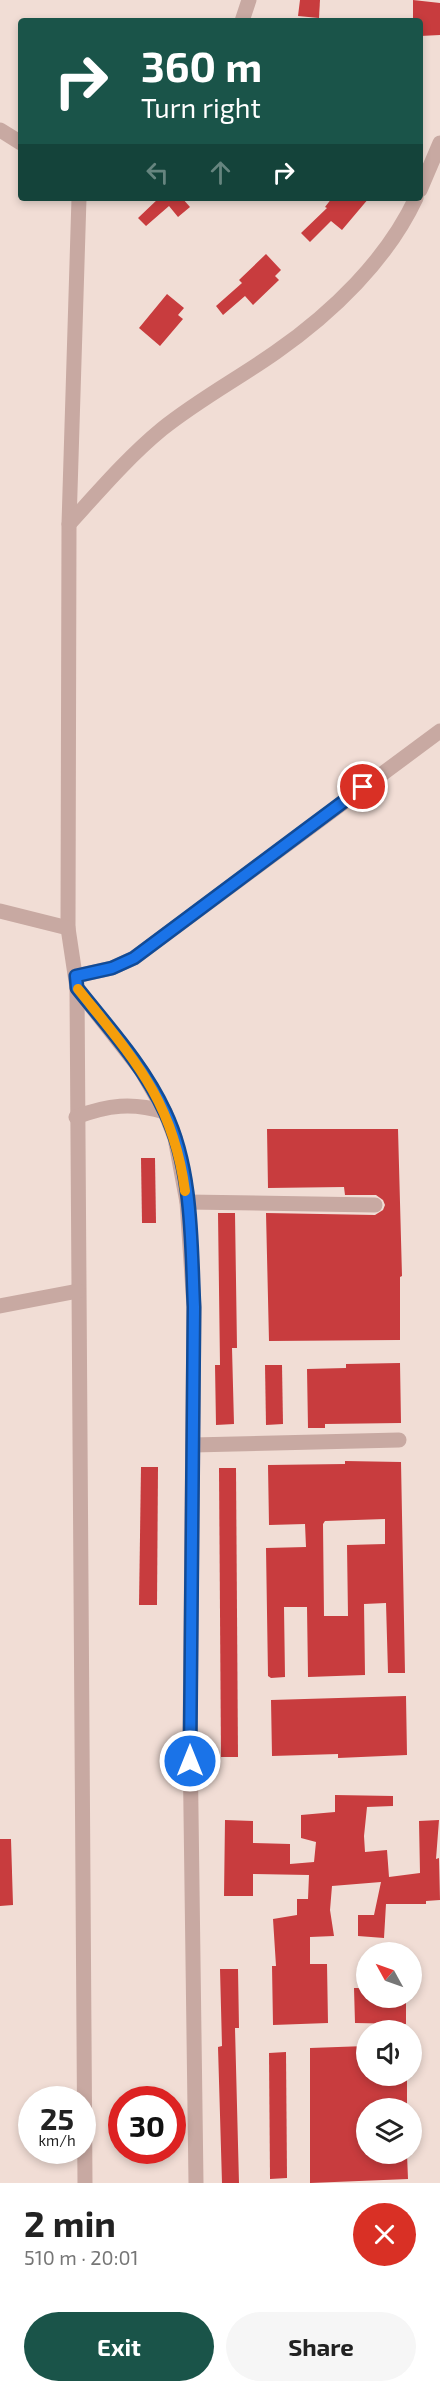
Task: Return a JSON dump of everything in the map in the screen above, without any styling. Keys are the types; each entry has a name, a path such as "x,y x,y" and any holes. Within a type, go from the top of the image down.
{"street":[{"path":"243,18 249,0"},
{"path":"0,130 18,141"},
{"path":"423,183 440,143"},
{"path":"79,201 69,524 68,928 76,982 85,2183"},
{"path":"69,524 122,465 162,429 276,352 326,314 359,279 404,223 415,201"},
{"path":"76,982 134,958 440,731"},
{"path":"0,911 68,928"},
{"path":"76,982 141,1070 165,1112 175,1138 187,1202 194,1307 190,1738 196,2183"},
{"path":"76,1118 115,1105 132,1104 165,1112"},
{"path":"187,1202 375,1205"},
{"path":"0,1306 78,1291"},
{"path":"193,1445 399,1440"}],"building":[{"path":"300,0 320,0 319,18 298,16"},
{"path":"413,0 440,3 440,35 423,36 423,18 413,18"},
{"path":"156,201 185,201 190,207 178,217 169,206 146,226 138,218"},
{"path":"330,201 366,201 342,230 331,221 310,242 301,233 327,208 325,207"},
{"path":"266,254 281,270 275,276 279,280 253,305 245,296 223,315 216,306 242,283 239,280"},
{"path":"167,294 184,308 178,315 183,319 160,346 139,328"},
{"path":"267,1129 398,1129 402,1276 400,1277 400,1340 269,1341 266,1213 375,1215 383,1210 385,1205 383,1200 376,1195 345,1195 344,1187 268,1188"},
{"path":"141,1158 155,1158 156,1223 142,1223"},
{"path":"218,1213 235,1213 237,1348 232,1348 234,1424 216,1425 215,1365 220,1365"},
{"path":"400,1363 401,1423 325,1424 325,1428 308,1428 307,1369 346,1368 346,1364"},
{"path":"265,1365 282,1365 283,1424 266,1425"},
{"path":"345,1461 401,1462 405,1673 388,1673 386,1603 364,1604 365,1675 308,1677 307,1607 284,1607 285,1677 271,1678 268,1676 266,1548 306,1547 305,1524 269,1525 268,1465 345,1464","holes":["385,1519 385,1544 347,1545 348,1616 324,1616 323,1524 325,1521"]},
{"path":"141,1467 158,1467 157,1605 139,1605"},
{"path":"219,1468 236,1468 238,1757 221,1757"},
{"path":"406,1696 407,1755 338,1758 338,1754 272,1756 271,1700"},
{"path":"335,1795 393,1796 393,1806 367,1807 364,1836 365,1852 387,1850 389,1877 420,1873 419,1821 439,1820 436,1859 439,1858 440,1900 426,1901 426,1904 386,1904 384,1938 358,1936 358,1915 374,1915 381,1882 332,1886 330,1910 334,1936 310,1937 310,1964 327,1964 328,2023 273,2025 272,1966 276,1966 273,1919 297,1915 297,1899 308,1899 309,1875 253,1874 253,1896 224,1896 225,1820 253,1821 253,1843 290,1844 290,1864 314,1862 316,1842 301,1838 301,1815 335,1812"},
{"path":"0,1839 11,1839 13,1905 0,1906"},
{"path":"220,1969 238,1969 239,2028 235,2028 239,2183 222,2183 218,2047 222,2046"},
{"path":"354,1988 356,1988 356,2008 406,2008 406,2020 356,2020 355,2023"},
{"path":"356,2046 356,2086 407,2086 407,2098 356,2098 356,2164 407,2164 408,2179 310,2183 310,2048"},
{"path":"286,2052 287,2178 270,2179 269,2053"}],"slow traffic":[{"path":"78,989 141,1070 165,1112 175,1138 185,1191"}],"route":[{"path":"190,1761 194,1307 187,1202 175,1138 165,1112 141,1070 77,988 76,976 112,968 134,958 363,787"}]}
